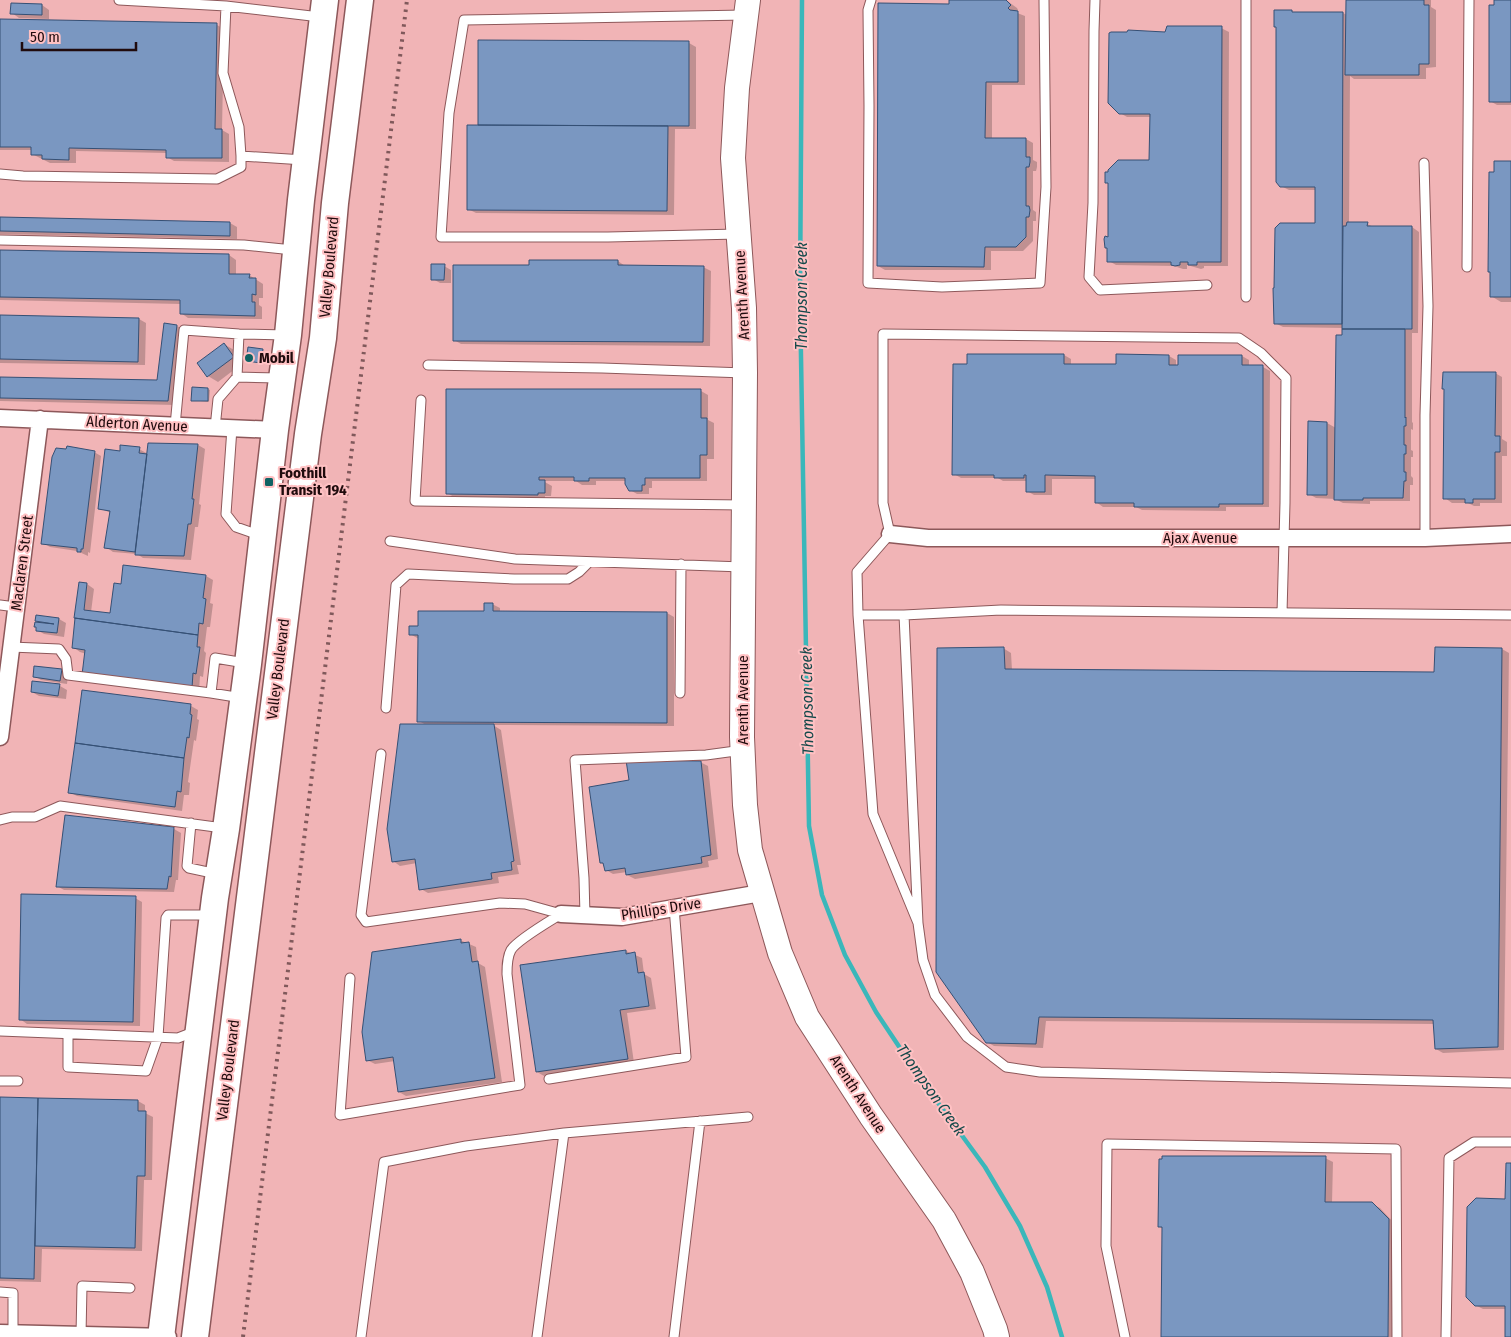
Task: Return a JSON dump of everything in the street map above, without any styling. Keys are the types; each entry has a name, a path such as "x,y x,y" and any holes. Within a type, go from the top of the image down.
{"main road":[{"name":"Valley Boulevard","path":"195,1337 308,434 322,338 335,203 360,0"},
{"name":"Valley Boulevard","path":"163,1337 213,915 248,664 274,430 288,335 324,9"},
{"path":"274,430 308,434"},
{"path":"199,1030 209,1039 212,1055 219,1147"}],"street":[{"name":"Arenth Avenue","path":"747,7 736,88 733,158 744,308 743,750 750,850 780,953 807,1017 871,1116 944,1220 972,1272 995,1329 996,1337"},
{"name":"Alderton Avenue","path":"0,418 274,430"},
{"name":"Maclaren Street","path":"0,737 4,681 11,647 8,606 40,419"},
{"name":"Ajax Avenue","path":"890,534 928,538 1425,538 1511,534"},
{"name":"Phillips Drive","path":"561,914 622,917 761,893"},
{"path":"7,1334 163,1337"}],"lane":[{"path":"119,0 324,9"},
{"path":"871,0 868,10 870,106 868,283 942,287 1040,283 1046,186 1044,0"},
{"path":"1095,0 1093,203 1089,277 1100,290 1207,285"},
{"path":"1246,0 1246,297"},
{"path":"1467,267 1469,0"},
{"path":"0,174 217,179 241,167 242,156 239,127 223,73 226,6"},
{"path":"738,234 608,237 441,237 449,113 464,20 747,7"},
{"path":"242,156 306,160"},
{"path":"1424,163 1428,306 1425,415 1425,538"},
{"path":"0,240 244,245 296,250"},
{"path":"175,426 184,330 288,335"},
{"path":"215,428 218,399 237,376 238,334"},
{"path":"918,923 873,814 858,616 857,572 890,534 883,503 883,334 1239,338 1261,354 1286,378 1282,612"},
{"path":"428,365 745,373"},
{"path":"237,376 282,378"},
{"path":"421,400 415,501 744,505"},
{"path":"232,428 226,514 236,527 262,536"},
{"path":"390,541 515,559 744,567"},
{"path":"386,708 396,585 408,574 514,579 568,579 590,562"},
{"path":"680,693 682,564"},
{"path":"858,616 1001,610 1511,615"},
{"path":"904,615 918,923 923,960 935,995 967,1037 1006,1067 1040,1072 1511,1083"},
{"path":"11,647 59,649 66,659 68,675 242,698"},
{"path":"211,693 215,658 248,664"},
{"path":"585,916 575,760 706,755 743,750"},
{"path":"381,754 361,915 366,922 500,903 525,904 561,914"},
{"path":"0,820 12,817 35,817 60,806 226,829"},
{"path":"191,823 188,868 220,874"},
{"path":"549,1079 686,1057 674,907"},
{"path":"350,978 340,1115 520,1085 507,974 508,961 511,950 561,914"},
{"path":"68,1034 68,1067 146,1071 158,1037 166,918 168,916 213,915"},
{"path":"0,1032 178,1038 199,1030"},
{"path":"0,1081 18,1082"},
{"path":"360,1337 384,1162 466,1146 564,1133 748,1116"},
{"path":"674,1337 700,1121"},
{"path":"536,1337 564,1133"},
{"path":"1446,1337 1449,1158 1474,1142 1511,1142"},
{"path":"1125,1337 1106,1246 1107,1144 1396,1149 1396,1337"},
{"path":"81,1335 82,1286 130,1288"},
{"path":"0,1292 13,1293 7,1334"}],"building":[{"path":"949,0 1006,0 1011,5 1008,8 1010,10 1018,11 1018,82 986,82 985,138 1026,138 1026,157 1030,157 1030,162 1029,167 1026,167 1026,206 1029,206 1030,210 1029,217 1026,217 1026,237 1016,247 985,247 984,267 877,266 878,3 949,4"},
{"path":"1346,0 1424,0 1424,5 1429,5 1429,64 1419,64 1419,75 1345,75"},
{"path":"1494,0 1511,0 1511,102 1489,102 1489,5 1494,5"},
{"path":"11,3 42,4 42,15 10,14"},
{"path":"1274,10 1343,12 1342,324 1274,324 1275,228 1280,223 1315,223 1315,187 1280,187 1276,182 1276,27 1274,27"},
{"path":"0,19 217,23 215,129 222,129 222,158 166,158 166,150 69,148 69,160 42,159 42,155 31,155 31,147 0,147"},
{"path":"1167,26 1222,26 1221,262 1197,262 1197,265 1188,265 1188,262 1180,262 1180,265 1175,266 1171,265 1171,262 1107,262 1107,248 1105,248 1104,239 1105,236 1108,237 1108,183 1105,183 1105,172 1108,172 1118,160 1149,160 1150,114 1119,114 1108,103 1109,33 1127,32 1128,30 1165,32"},
{"path":"478,40 689,41 689,126 478,125"},
{"path":"467,125 668,126 667,211 467,210"},
{"path":"1494,161 1511,161 1511,297 1490,297 1490,272 1488,272 1489,172 1494,172"},
{"path":"0,217 230,222 230,236 0,231"},
{"path":"1347,222 1368,222 1367,226 1412,226 1412,329 1342,329 1343,226 1346,226"},
{"path":"0,250 229,254 229,274 250,274 249,278 256,278 256,295 252,294 252,302 255,302 255,316 180,314 180,300 0,297"},
{"path":"529,260 618,260 618,265 704,266 703,342 453,341 453,265 529,265"},
{"path":"431,264 445,264 444,280 431,280"},
{"path":"0,315 139,318 138,362 0,359"},
{"path":"164,323 177,325 168,401 0,398 0,377 157,380"},
{"path":"1342,329 1405,329 1406,426 1404,426 1404,445 1406,445 1406,454 1404,454 1404,472 1406,472 1406,481 1404,481 1403,498 1334,500 1336,335 1342,335"},
{"path":"224,343 234,357 207,377 197,363"},
{"path":"248,347 263,349 261,363 246,361"},
{"path":"967,354 1064,354 1064,364 1116,364 1116,354 1169,355 1169,365 1178,365 1178,355 1242,355 1242,365 1263,365 1263,504 1219,504 1219,507 1134,507 1134,503 1095,503 1095,476 1045,475 1045,492 1026,492 1026,475 1024,475 1024,478 994,478 994,475 952,475 953,364 967,364"},
{"path":"1443,372 1496,372 1495,436 1500,436 1500,452 1495,452 1495,499 1473,499 1473,503 1465,503 1465,499 1443,499"},
{"path":"192,387 208,388 208,401 191,401"},
{"path":"446,389 701,389 701,418 707,418 707,455 700,455 700,478 645,478 645,485 642,485 642,491 629,491 625,484 625,478 589,478 589,481 574,481 574,477 539,477 539,480 545,480 545,493 538,493 538,495 446,494"},
{"path":"1308,421 1327,422 1327,495 1307,495"},
{"path":"148,443 198,444 191,524 188,524 184,556 135,555"},
{"path":"120,445 140,447 139,453 147,454 135,552 104,548 110,511 98,509 105,449 120,451"},
{"path":"67,446 95,451 83,549 81,549 81,552 77,552 77,548 41,544 52,457 56,448 66,449"},
{"path":"123,565 206,575 203,598 206,599 203,624 199,623 198,635 74,618 79,582 87,583 84,610 110,613 114,583 121,584"},
{"path":"484,603 493,603 493,611 667,612 667,723 417,722 418,635 409,635 409,626 418,626 418,611 484,611"},
{"path":"36,615 59,618 57,633 36,631 36,627 34,627 35,622 54,624 35,621"},
{"path":"75,618 198,635 197,647 200,647 196,674 193,673 192,688 82,675 85,650 72,648"},
{"path":"1004,647 1005,669 1434,672 1435,647 1502,648 1498,1047 1435,1049 1433,1020 1039,1017 1036,1044 986,1043 936,972 937,648"},
{"path":"34,666 62,669 60,681 33,677"},
{"path":"32,681 60,684 58,696 31,692"},
{"path":"82,690 191,704 190,714 192,715 184,758 75,743"},
{"path":"400,724 494,724 514,861 511,862 512,870 491,873 492,879 419,890 415,859 392,862 387,829"},
{"path":"75,743 184,758 181,792 177,791 175,807 68,793"},
{"path":"626,760 701,761 711,855 701,857 702,863 626,875 625,868 605,871 603,863 600,863 589,787 629,780"},
{"path":"65,815 174,827 171,877 169,876 167,889 56,887"},
{"path":"21,894 136,896 133,1022 19,1020"},
{"path":"461,939 461,943 469,942 472,962 478,961 495,1078 398,1092 393,1057 366,1061 362,1032 372,952"},
{"path":"626,950 626,954 635,952 638,973 644,972 649,1006 620,1010 628,1059 536,1072 520,965"},
{"path":"0,1097 38,1098 34,1279 0,1278"},
{"path":"38,1098 138,1100 138,1111 146,1111 145,1176 137,1176 135,1248 35,1246"},
{"path":"1162,1156 1326,1156 1325,1202 1372,1202 1389,1219 1388,1337 1161,1337 1162,1227 1158,1227 1159,1159 1162,1159"},
{"path":"1506,1163 1511,1163 1511,1337 1505,1337 1505,1306 1475,1306 1466,1297 1467,1207 1476,1198 1505,1199"}],"waterway":[{"name":"Thompson Creek","path":"802,0 800,298 809,826 822,895 845,955 876,1012 922,1081 985,1167 1020,1226 1047,1287 1062,1337"}],"railway":[{"path":"243,1337 407,0"}],"place":[{"name":"Mobil","path":"249,358"},
{"name":"Foothill Transit 194","path":"269,482"}]}
